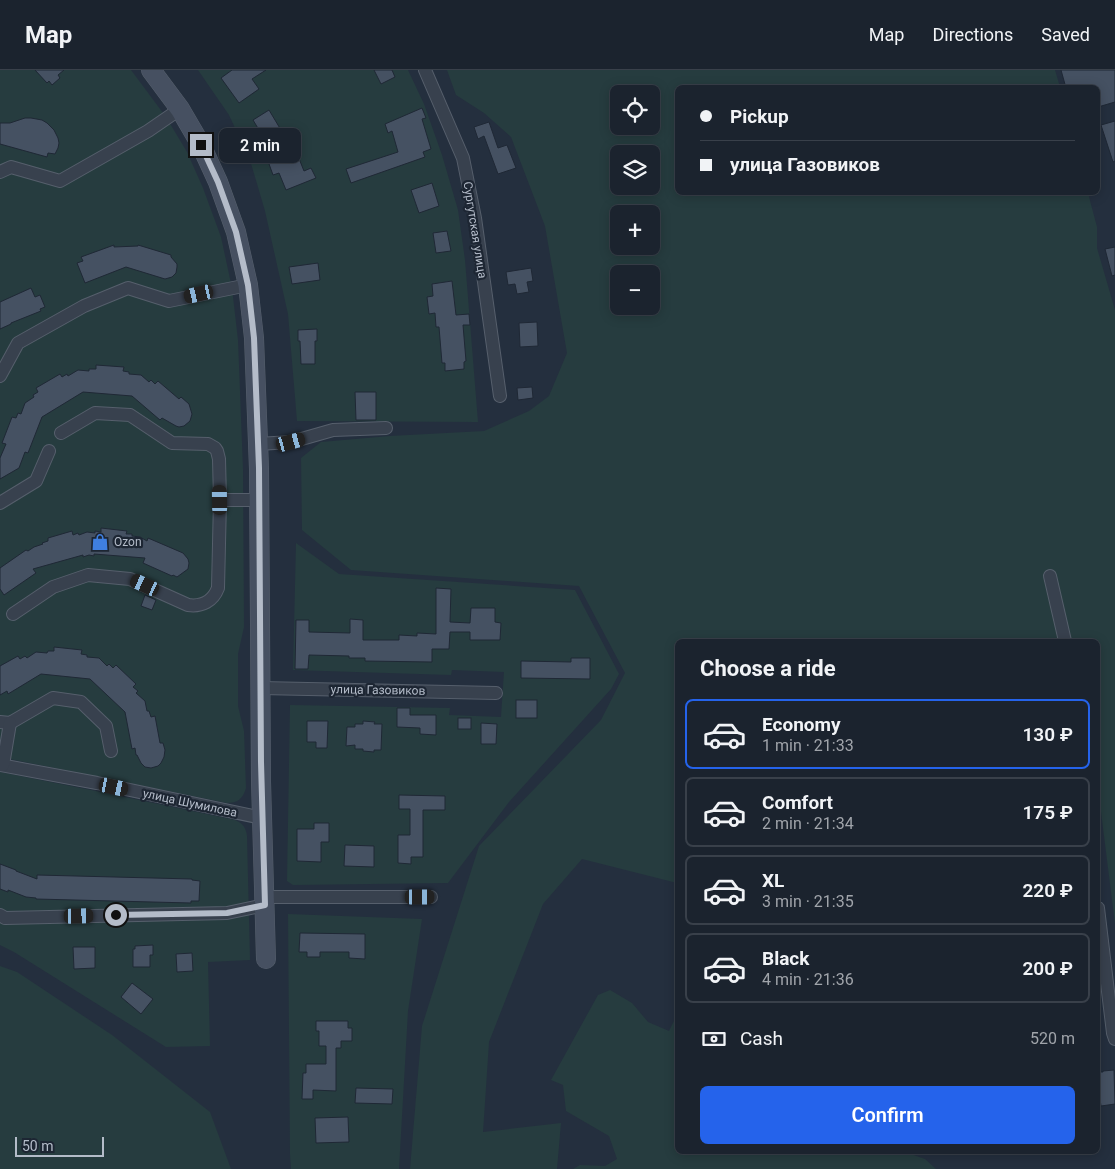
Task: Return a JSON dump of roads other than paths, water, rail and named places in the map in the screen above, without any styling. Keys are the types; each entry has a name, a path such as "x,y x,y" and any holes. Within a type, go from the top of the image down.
{"street":[{"path":"151,70 180,109 201,145 218,182 236,232 248,285 254,338 258,444 262,818 266,959"},
{"name":"Сургутская улица","path":"426,70 463,158 475,218 500,396"},
{"path":"0,172 11,167 60,181 148,131 180,109"},
{"path":"0,376 18,343 84,306 128,288 169,301 248,285"},
{"path":"13,614 53,587 88,575 130,579 188,605 199,606 204,604 213,598 218,588 220,500 218,455 211,445 172,443 130,415 95,413 61,433"},
{"path":"258,444 291,442 333,430 386,428"},
{"path":"0,504 36,481 50,452"},
{"path":"220,500 259,500"},
{"path":"1050,576 1065,639"},
{"name":"улица Газовиков","path":"261,688 496,693"},
{"path":"1,765 5,723 53,698 82,702 106,726 112,751"},
{"name":"улица Шумилова","path":"1,765 262,818"},
{"path":"0,915 5,918 227,913 264,901 432,897"},
{"path":"1100,925 1115,1039"}],"place":[{"name":"Ozon","path":"100,542"}]}
